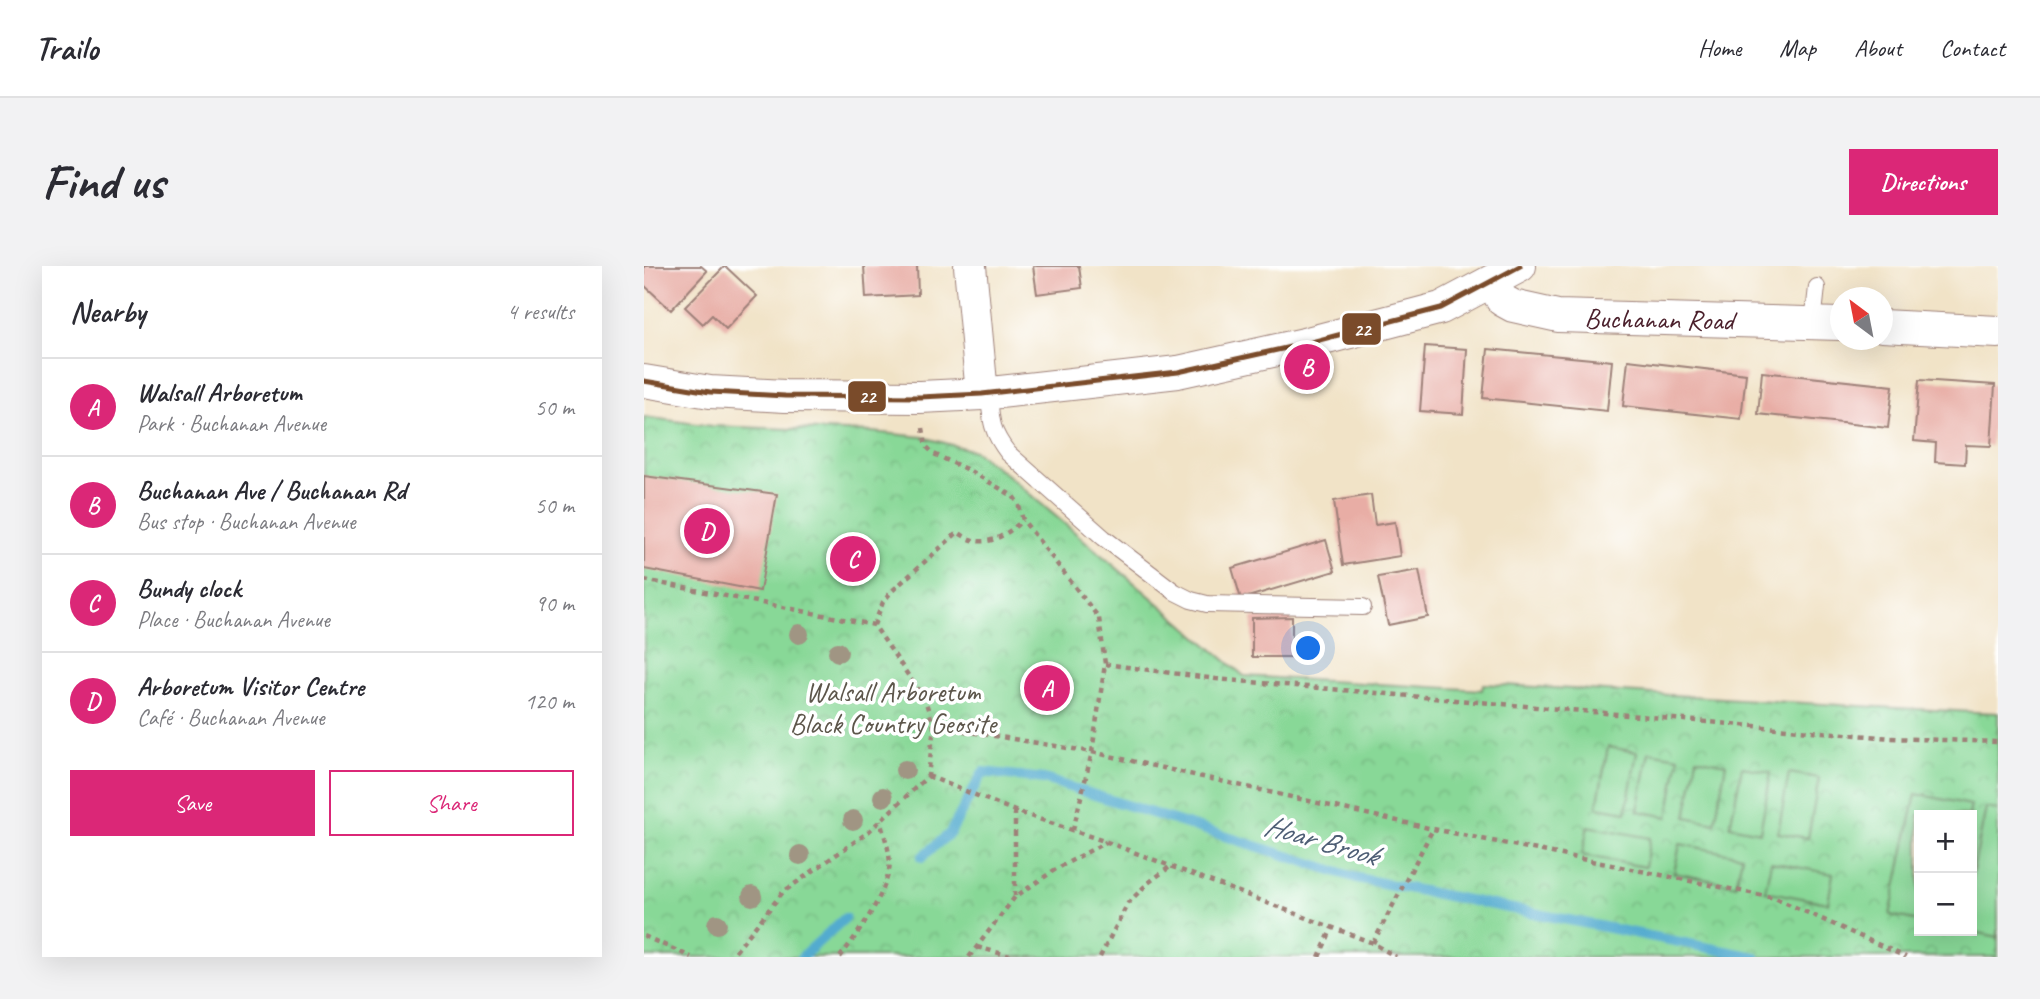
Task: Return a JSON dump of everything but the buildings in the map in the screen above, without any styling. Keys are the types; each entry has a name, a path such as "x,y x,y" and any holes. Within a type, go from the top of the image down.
{"street":[{"path":"970,266 986,394"},
{"path":"644,381 710,391 785,397 920,397 986,394 1178,372 1290,347 1441,308 1520,266"},
{"name":"Buchanan Road","path":"1492,281 1503,300 1513,306 1558,316 1826,324"},
{"path":"1893,327 1998,332"}],"lane":[{"path":"1817,287 1826,324"},
{"path":"986,394 991,425 1008,453 1104,538 1175,592 1207,604 1363,607"}],"path":[{"path":"923,437 926,446 934,454 1013,496 1023,520 1099,618 1105,664 1092,752 1073,830"},
{"path":"874,625 883,602 892,591 958,532 967,540 978,543 989,541 1013,530 1023,520"},
{"path":"644,580 874,625 925,700 934,726 929,776 867,833 783,891 730,957"},
{"path":"1105,664 1216,680 1891,738 1998,742"},
{"path":"934,726 1092,752 1433,829 1775,898 1906,957"},
{"path":"929,776 1014,811 1107,842 1373,943 1396,957"},
{"path":"1014,811 1016,897"},
{"path":"840,957 872,912 889,870 888,848 880,821"},
{"path":"1373,943 1433,829"},
{"path":"969,957 1016,897 1056,869 1107,842"},
{"path":"1100,957 1128,903 1148,883 1171,866"},
{"path":"1319,957 1332,928"},
{"path":"644,936 691,957"},
{"path":"977,947 1014,957"}],"green space":[{"name":"Walsall Arboretum Black Country Geosite","path":"644,417 712,426 872,432 923,437 974,451 1006,474 1244,676 1482,690 1483,684 1998,713 1998,957 644,957"},
{"path":"1608,747 1637,752 1626,812 1597,807"},
{"path":"1649,752 1679,757 1668,817 1638,811"},
{"path":"1697,758 1726,764 1715,823 1686,817"},
{"path":"1742,767 1771,772 1760,832 1730,826"},
{"path":"1789,773 1819,778 1808,838 1778,833"},
{"path":"1916,794 1971,805 1970,810 1914,810 1914,920 1890,915"},
{"path":"1986,808 1998,810 1998,937 1977,932 1977,852"},
{"path":"1588,826 1650,838 1645,867 1582,855"},
{"path":"1680,844 1742,856 1736,885 1674,873"},
{"path":"1771,862 1833,874 1828,903 1765,891"}],"waterway":[{"name":"Hoar Brook","path":"922,857 950,833 983,772 1044,779 1357,878 1755,957"},
{"name":"Hoar Brook","path":"802,957 845,918"}],"transit line":[{"name":"22","path":"644,381 710,392 785,396 920,397 982,394 1178,372 1304,344 1441,308 1520,266"}],"place":[{"name":"Buchanan Ave / Buchanan Rd","path":"1307,367"},
{"name":"Arboretum Visitor Centre","path":"707,531"},
{"name":"Bundy clock","path":"853,559"},
{"name":"Walsall Arboretum","path":"1047,688"}]}
